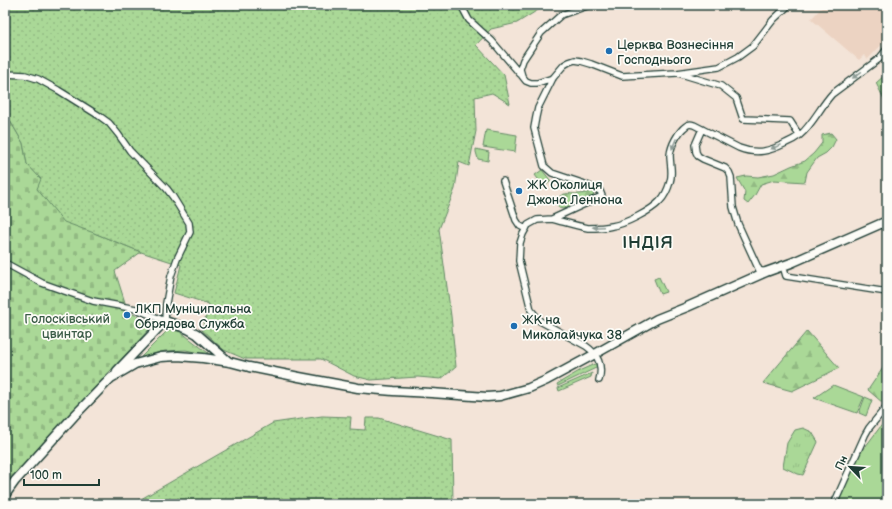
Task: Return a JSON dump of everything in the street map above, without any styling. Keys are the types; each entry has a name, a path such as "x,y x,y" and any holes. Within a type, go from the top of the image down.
{"street":[{"path":"460,5 469,20 492,41 526,81 537,84 553,78"},
{"path":"522,76 520,69 523,60 541,32 561,15 590,5"},
{"path":"599,380 601,375 600,367 593,351 540,321 531,310 519,261 520,243 528,225 537,220 552,218 602,196 600,191 582,182 552,173 544,166 534,128 538,108 553,78 564,65 575,60 591,64 622,76 677,73 719,67 738,57 753,46 773,20 789,5"},
{"path":"552,218 577,226 601,228 613,226 632,219 648,210 661,200 670,183 672,176 671,153 673,144 686,126 690,124 702,128 746,151 766,151 792,140 799,135 832,94 879,59 887,50"},
{"path":"677,73 721,86 736,98 743,119 790,121 799,135"},
{"path":"5,74 25,75 38,79 109,123 130,151 173,197 188,223 190,232 177,259 171,276 166,303 165,321 64,427 15,481 5,495"},
{"path":"702,128 695,145 696,152 698,156 725,168 729,172 731,176 733,207 738,224 759,270 766,272"},
{"path":"503,181 516,220 518,224 526,229"},
{"path":"111,378 135,364 161,357 178,356 230,362 312,380 358,388 488,397 500,396 529,388 658,319 887,221"},
{"path":"5,263 42,283 93,301 136,309 188,329 197,334 230,362"},
{"path":"783,266 786,276 887,292"},
{"path":"834,504 865,435 887,406"}],"shaded area":[{"path":"824,5 887,5 887,39 868,59 864,55 859,60 811,19"}],"green space":[{"path":"5,5 546,5 517,23 491,29 476,45 504,75 510,104 492,93 475,97 476,131 469,166 459,162 455,189 439,229 451,316 456,367 441,379 418,377 371,380 354,376 321,359 245,359 224,350 202,330 209,304 174,293 181,265 141,252 64,222 37,189 41,179 27,164 23,143 5,112"},
{"path":"887,62 887,105 876,83 885,75 884,64"},
{"name":"Голосківський цвинтар","path":"5,112 23,143 27,164 94,233 141,252 115,271 128,312 155,323 40,446 5,486"},
{"path":"486,130 517,135 515,152 483,147"},
{"path":"831,133 836,139 832,147 826,153 817,158 807,172 805,182 774,180 761,184 748,204 744,201 745,192 737,178 746,176 758,177 774,174 805,161 822,143 822,135"},
{"path":"476,149 489,152 488,161 478,159"},
{"path":"542,170 551,181 544,187 535,175"},
{"path":"592,191 595,197 563,209 559,208 555,202 560,196 563,195 581,194"},
{"path":"659,277 666,292 660,294 654,279"},
{"path":"169,329 181,332 212,356 186,350 165,351 140,358"},
{"path":"807,331 839,368 792,391 763,383"},
{"path":"887,362 887,397 883,403 868,390"},
{"path":"597,363 598,367 558,386 557,384 581,370"},
{"path":"592,373 591,377 559,391 558,388"},
{"path":"833,385 864,397 857,413 814,398"},
{"path":"865,397 872,400 866,416 859,413"},
{"path":"322,416 351,417 350,429 365,430 366,418 379,418 452,440 453,504 128,504 141,499 273,423"},
{"path":"887,418 887,504 837,504 859,455"},
{"path":"803,428 812,432 818,442 803,475 783,467 787,443 795,430"}],"place":[{"name":"Церква Вознесіння Господнього","path":"609,51"},
{"name":"ЖК Околиця Джона Леннона","path":"519,191"},
{"name":"ЛКП Муніципальна Обрядова Служба","path":"127,315"},
{"name":"ЖК на Миколайчука 38","path":"514,326"}],"district":[{"name":"ІНДІЯ","path":"648,242"}]}
